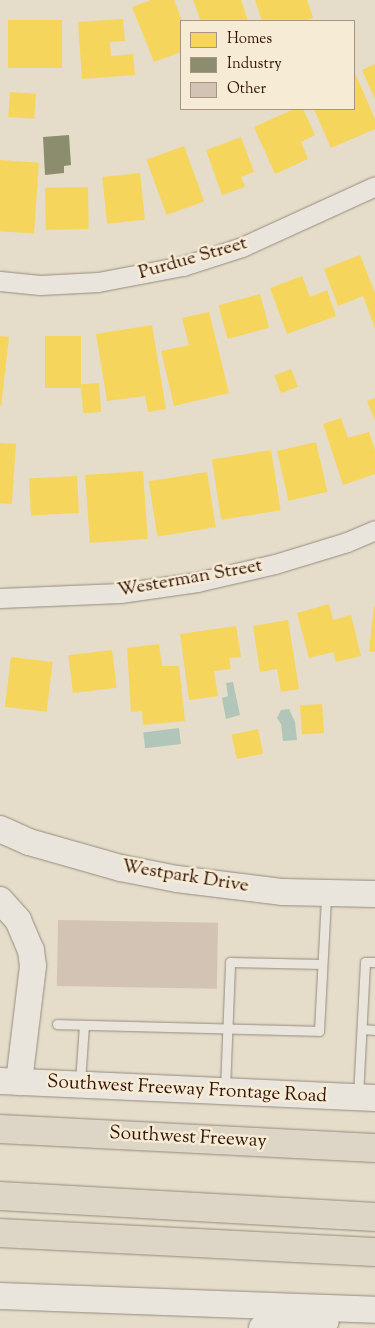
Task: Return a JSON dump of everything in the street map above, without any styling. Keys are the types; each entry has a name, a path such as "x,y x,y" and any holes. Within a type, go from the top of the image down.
{"highway":[{"name":"Southwest Freeway","path":"0,1129 375,1148"},
{"path":"0,1182 375,1200"},
{"path":"0,1196 375,1217"},
{"path":"0,1233 375,1252"}],"main road":[{"name":"Westpark Drive","path":"0,829 29,842 121,868 177,879 283,892 375,894"},
{"path":"0,900 18,920 31,950 33,966 9,1081"},
{"name":"Southwest Freeway Frontage Road","path":"9,1081 367,1098"},
{"path":"0,1296 375,1310"},
{"path":"262,1328 375,1316"}],"street":[{"name":"Purdue Street","path":"0,281 40,285 98,282 183,266 242,247 375,186"},
{"name":"Westerman Street","path":"0,598 120,592 197,582 275,564 348,542 375,530"}],"lane":[{"path":"56,1024 318,1030 326,894"},
{"path":"225,1091 230,962 322,964"},
{"path":"367,1098 362,1029 365,962 375,962"},
{"path":"80,1085 84,1025"},
{"path":"362,1029 375,1030"}],"shaded area":[{"path":"233,682 240,715 226,719 222,698 228,696 226,683"},
{"path":"289,709 295,722 297,740 283,741 281,724 277,718 281,710"},
{"path":"179,728 181,744 145,748 143,732"}],"building: Homes":[{"path":"151,0 174,0 182,20 180,20 180,52 154,62 132,7"},
{"path":"193,0 241,0 248,20 201,20"},
{"path":"255,0 307,0 313,18 306,20 262,20"},
{"path":"123,19 125,41 110,42 111,56 133,54 135,75 82,79 78,22"},
{"path":"8,20 62,20 62,68 8,68"},
{"path":"375,64 375,99 362,70"},
{"path":"355,73 375,119 375,129 331,148 314,110 355,110"},
{"path":"10,92 36,94 34,119 8,117"},
{"path":"292,110 303,110 315,135 301,142 308,159 275,174 254,127"},
{"path":"241,137 254,172 241,177 245,187 222,195 206,150"},
{"path":"184,146 204,201 167,215 146,160"},
{"path":"0,160 39,163 34,234 0,231"},
{"path":"140,173 145,220 107,224 102,177"},
{"path":"88,187 89,229 46,230 45,188"},
{"path":"360,255 375,293 375,328 363,296 338,306 324,269"},
{"path":"302,276 310,297 327,290 336,316 287,334 270,288"},
{"path":"260,294 269,328 228,339 218,305"},
{"path":"209,312 229,393 174,406 161,351 189,345 182,318"},
{"path":"152,325 166,409 148,412 145,396 107,401 96,334"},
{"path":"0,336 9,337 1,406 0,406"},
{"path":"45,336 81,336 81,388 45,388"},
{"path":"291,369 298,387 281,393 274,375"},
{"path":"99,383 101,412 83,413 81,384"},
{"path":"375,398 375,420 367,401"},
{"path":"341,418 348,438 369,432 375,450 375,474 343,485 323,424"},
{"path":"316,442 327,492 288,501 277,451"},
{"path":"0,443 16,444 12,504 0,503"},
{"path":"271,450 281,510 221,520 212,459"},
{"path":"143,471 148,539 90,543 85,475"},
{"path":"207,472 216,527 157,537 149,481"},
{"path":"77,476 79,513 31,515 29,479"},
{"path":"329,604 333,620 351,615 361,656 336,662 333,652 309,658 297,613"},
{"path":"375,606 375,652 369,651"},
{"path":"288,620 299,689 281,692 277,669 260,672 253,626"},
{"path":"236,626 241,657 229,658 231,669 214,671 218,696 189,700 180,634"},
{"path":"159,644 162,666 179,666 185,721 143,725 142,711 131,712 127,648"},
{"path":"112,650 117,688 73,693 68,655"},
{"path":"11,657 53,662 47,712 5,707"},
{"path":"322,704 324,733 302,734 300,706"},
{"path":"258,729 263,753 237,759 232,735"}],"building: Industry":[{"path":"69,135 71,165 64,166 64,173 45,175 43,137"}],"building: Other":[{"path":"58,920 218,923 217,989 57,986"}]}
